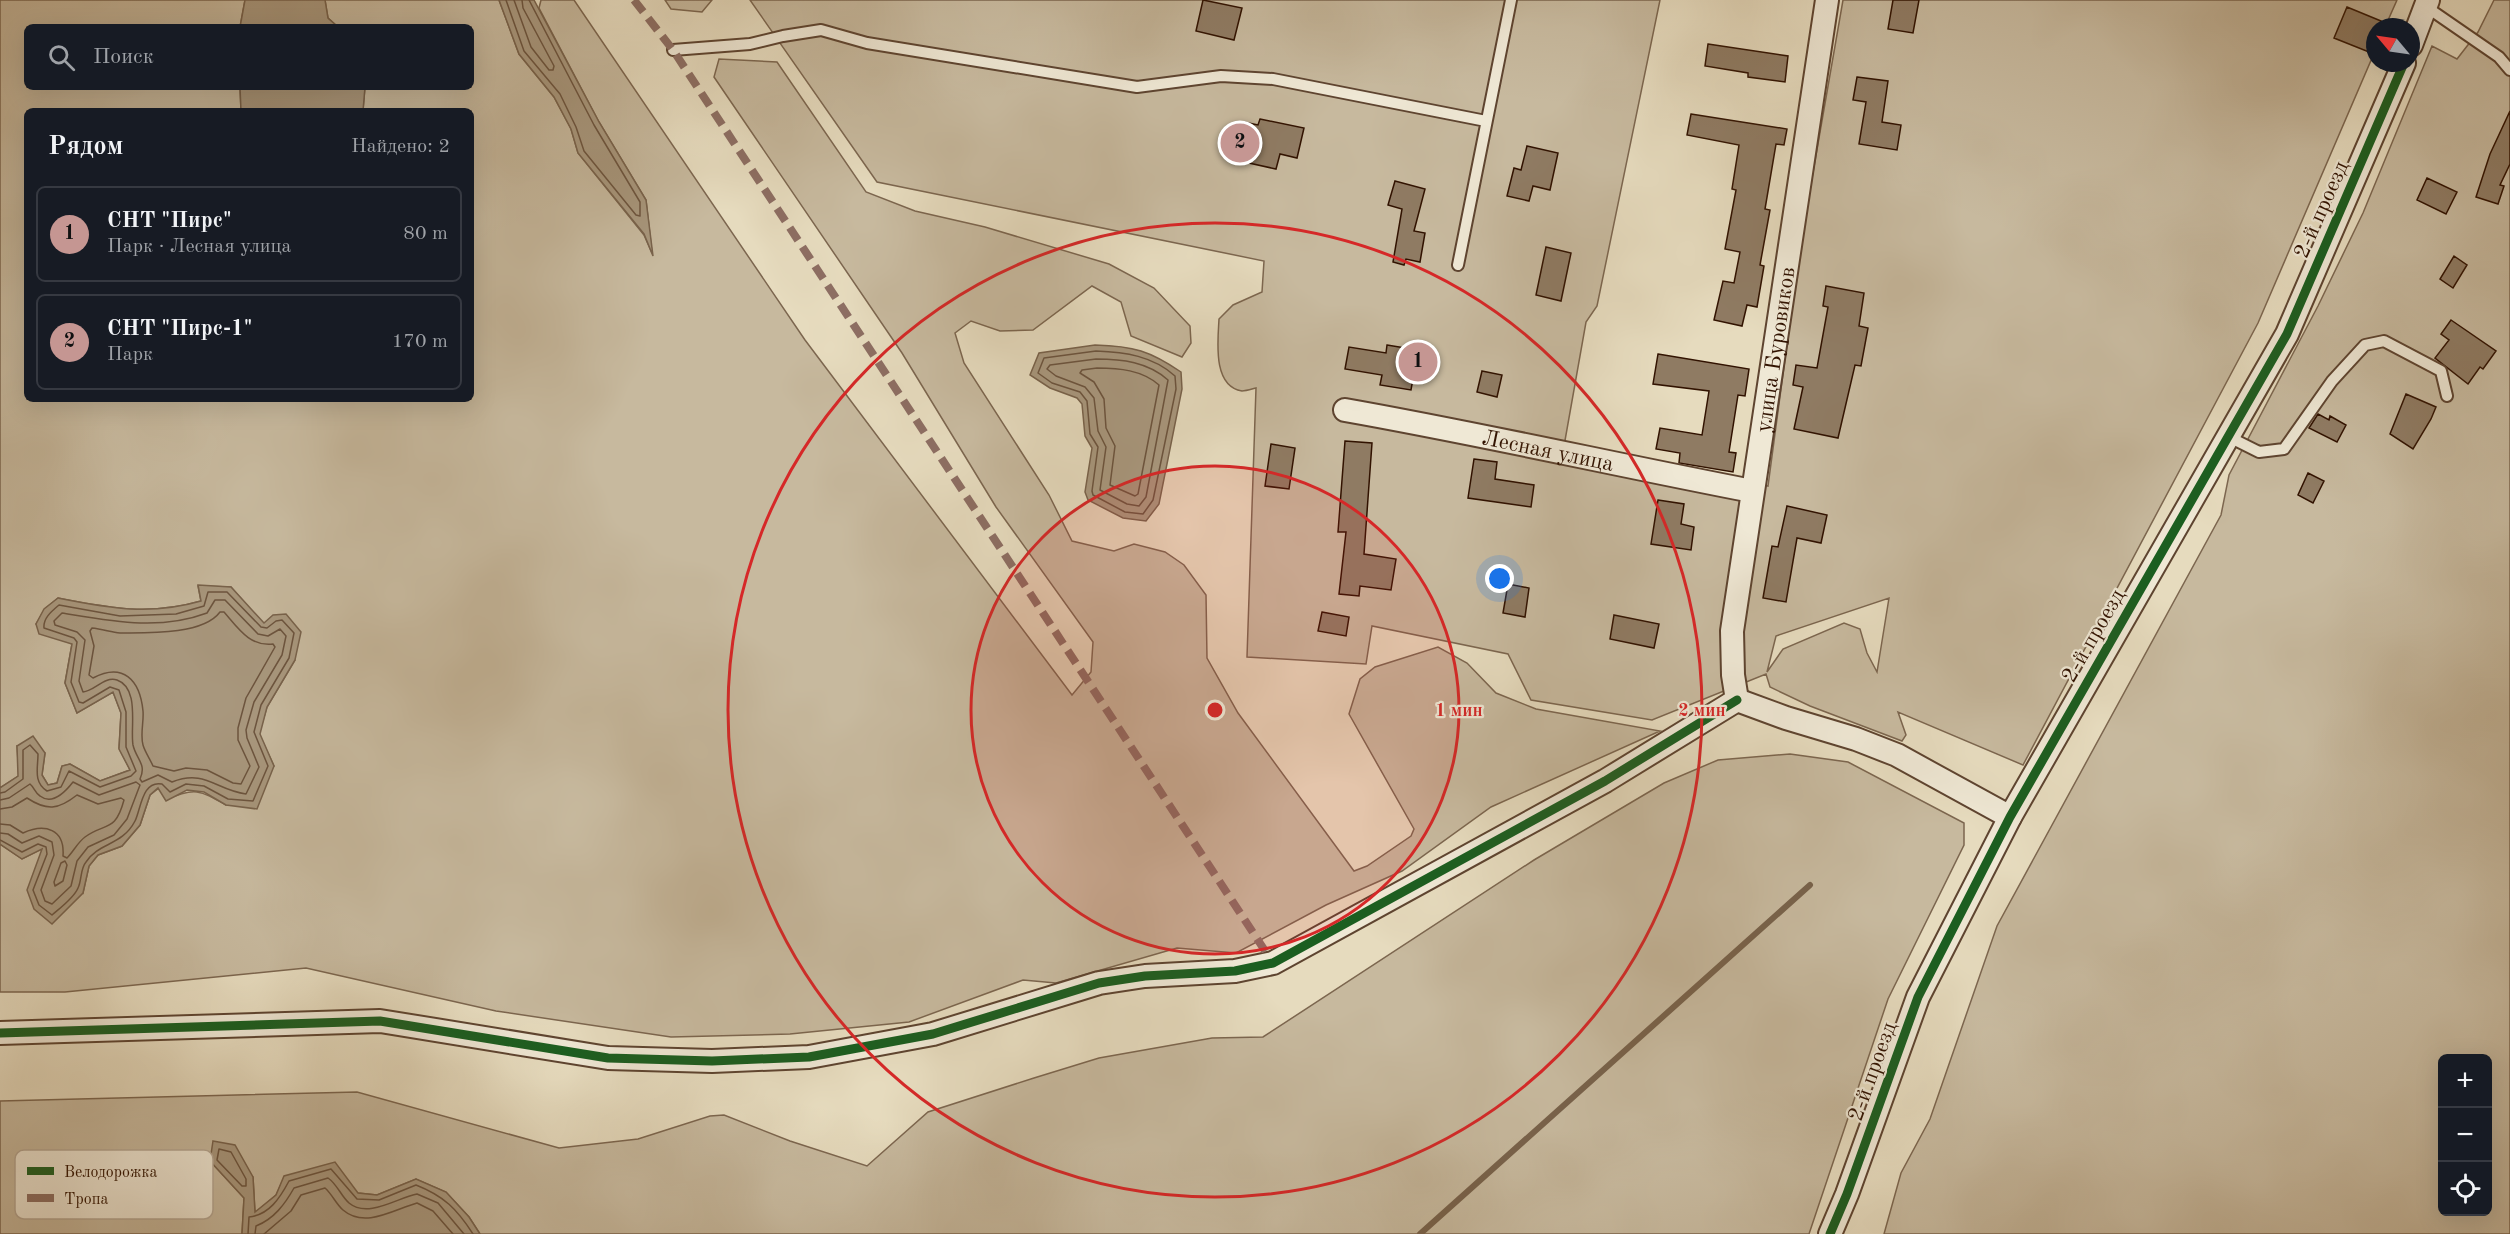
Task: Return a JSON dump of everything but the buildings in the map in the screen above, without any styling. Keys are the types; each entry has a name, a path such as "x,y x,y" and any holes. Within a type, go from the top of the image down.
{"street":[{"name":"улица Буровиков","path":"1737,700 1733,675 1732,631 1827,0"},
{"path":"2420,21 2427,3"},
{"name":"2-й проезд","path":"1830,1234 1847,1194 1918,997 2010,818 2287,334 2400,72"},
{"name":"Лесная улица","path":"1345,410 1443,427 1570,456 1752,491"},
{"path":"0,1033 380,1021 608,1058 712,1061 809,1056 933,1034 1099,983 1146,976 1235,971 1273,963 1605,782 1737,700 1786,718 1856,739 1897,755 2010,818"}],"lane":[{"path":"1458,264 1511,0"},
{"path":"2427,3 2499,57 2510,70"},
{"path":"673,50 750,45 783,36 821,30 867,44 1137,87 1221,76 1273,79 1486,121"},
{"path":"2229,437 2259,452 2284,449 2332,381 2365,345 2384,341 2442,371 2447,396"}],"shaded area":[{"path":"0,0 245,0 241,24 24,24 24,90 240,90 241,108 24,108 24,402 474,402 474,108 363,108 365,90 474,90 474,24 335,24 328,18 325,0 499,0 519,54 554,97 571,129 578,153 644,235 652,253 646,200 599,122 539,8 541,0 574,0 805,340 1072,695 1091,672 1093,642 996,507 902,353 714,77 719,59 777,62 866,192 915,211 985,227 1109,264 1154,288 1190,326 1191,343 1182,357 1131,336 1121,302 1092,286 1033,330 1000,331 971,321 955,333 964,363 1049,495 1072,541 1114,551 1134,544 1165,552 1184,565 1206,595 1207,658 1238,713 1354,871 1367,866 1411,836 1414,829 1349,714 1360,679 1375,667 1438,647 1467,663 1496,693 1536,709 1660,731 1491,807 1402,871 1326,905 1236,953 1177,948 1056,983 1023,980 909,1022 790,1034 671,1037 496,1011 306,968 65,992 0,992 0,844 22,859 43,848 83,893 89,866 98,855 122,846 140,825 150,795 159,788 166,800 184,793 197,792 226,805 274,766 259,734 267,707 295,660 231,587 198,586 201,601 182,606 130,609 58,598 45,609 36,624 72,644 65,683 77,713 113,692 121,713 119,748 130,770 100,781 70,764 62,766 57,783 48,785 42,775 45,753 17,746 19,776 0,788"},
{"path":"665,0 712,0 702,12 671,9"},
{"path":"750,0 1660,0 1597,306 1586,322 1564,446 1768,486 1800,247 1843,0 2397,0 2389,18 2366,18 2366,72 2258,323 2023,765 1898,712 1906,735 1902,741 1810,706 1770,687 1766,674 1652,720 1531,700 1508,654 1372,626 1366,664 1247,657 1256,388 1242,391 1232,387 1226,381 1221,372 1218,338 1219,319 1233,305 1262,292 1264,261 877,182","holes":["1889,598 1877,672 1867,653 1860,629 1844,623 1783,649 1767,672 1776,636"]},
{"path":"2494,0 2510,0 2510,1234 1884,1234 1901,1173 1930,1119 1997,926 2221,515 2229,475 2318,306 2363,213 2432,46 2457,59 2478,32"},
{"path":"1790,754 1848,762 1964,823 1964,845 1888,999 1809,1234 480,1234 469,1217 446,1192 416,1179 377,1195 358,1193 285,1176 276,1195 255,1213 253,1177 213,1162 213,1150 15,1150 15,1219 213,1219 213,1164 244,1198 242,1234 0,1234 0,1101 357,1092 559,1148 638,1139 710,1116 724,1115 790,1141 867,1166 928,1112 1099,1058 1212,1038 1263,1037 1534,860 1664,783 1718,760"}],"water":[{"path":"245,0 325,0 328,18 335,24 241,24"},
{"path":"499,0 534,0 599,122 646,200 653,256 644,234 578,153 571,129 554,97 519,54"},
{"path":"240,90 365,90 363,108 241,108"},
{"path":"1095,345 1141,351 1181,372 1182,389 1159,504 1146,521 1123,518 1088,500 1085,492 1092,448 1085,436 1082,404 1077,398 1050,388 1030,375 1039,353"},
{"path":"198,585 231,587 264,623 273,615 286,614 301,632 295,660 267,707 260,734 274,766 257,809 226,805 204,792 187,790 166,801 158,788 150,795 140,825 122,846 98,855 89,866 83,893 52,924 34,909 27,890 42,849 22,859 0,844 0,788 18,776 17,746 33,736 45,753 42,775 48,785 57,783 62,766 70,764 100,781 130,770 119,749 121,713 113,692 77,713 65,683 72,644 39,634 36,624 44,609 58,598 129,609 164,608 201,601"},
{"path":"213,1141 235,1145 253,1177 255,1212 276,1195 284,1176 335,1162 358,1193 377,1195 416,1179 446,1192 469,1217 480,1234 242,1234 244,1198 213,1164"}],"waterway":[{"path":"1420,1234 1810,885"}],"marked path":[{"path":"634,0 673,50 1273,963"}],"cycle path":[{"path":"1830,1234 1847,1194 1918,997 2010,817 2287,334 2400,72"},
{"path":"0,1033 380,1021 608,1058 712,1061 809,1057 933,1034 1099,983 1145,976 1235,971 1273,963 1605,781 1737,700"}],"place":[{"name":"СНТ \"Пирс-1\"","path":"1240,143"},
{"name":"СНТ \"Пирс\"","path":"1418,362"}]}
